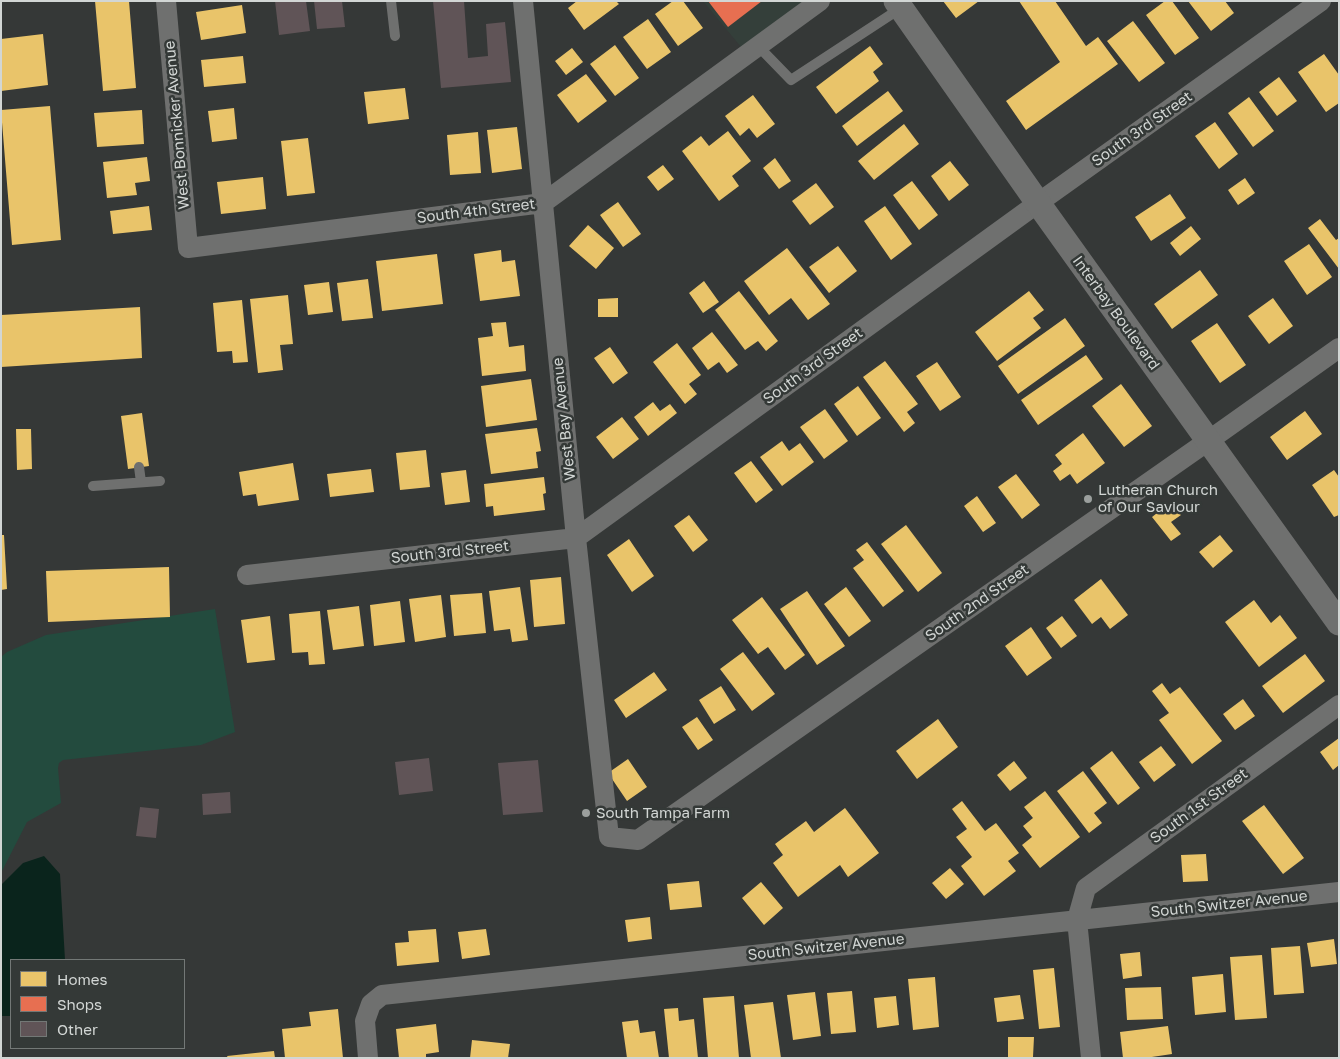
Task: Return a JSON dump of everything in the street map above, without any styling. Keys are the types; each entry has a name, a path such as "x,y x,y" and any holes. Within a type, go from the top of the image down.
{"street":[{"name":"West Bonnicker Avenue","path":"166,1 188,248"},
{"name":"West Bay Avenue","path":"523,1 576,538 609,837"},
{"name":"South 4th Street","path":"188,248 543,203 820,1"},
{"name":"South 3rd Street","path":"247,575 576,538 1038,203 1321,1"},
{"name":"Interbay Boulevard","path":"898,4 1339,623"},
{"name":"South 2nd Street","path":"609,837 638,840 1339,348"},
{"name":"South 1st Street","path":"1077,920 1086,888 1339,705"},
{"name":"South Switzer Avenue","path":"368,1058 365,1021 371,1004 382,995 1339,892"},
{"path":"1077,920 1091,1058"}],"lane":[{"path":"391,1 395,36"},
{"path":"758,46 791,80 898,4"},
{"path":"139,467 141,482"},
{"path":"93,486 160,481"}],"shaded area":[{"path":"703,1 804,1 741,47"},
{"path":"215,609 235,732 201,745 63,760 59,763 58,768 61,803 27,822 1,873 1,657 7,652 46,635"},
{"path":"44,856 60,874 65,959 10,959 10,1016 1,1016 1,885 23,863"}],"building: Homes":[{"path":"95,1 129,1 136,88 103,91"},
{"path":"577,1 616,1 619,4 584,30 568,8"},
{"path":"673,1 683,1 703,28 678,46 655,14"},
{"path":"943,1 979,1 956,18"},
{"path":"1019,1 1055,1 1086,46 1098,37 1118,64 1026,130 1006,101 1060,62"},
{"path":"1165,1 1172,1 1199,38 1175,55 1146,15"},
{"path":"1188,1 1225,1 1234,13 1211,31"},
{"path":"242,5 246,33 201,40 196,12"},
{"path":"648,19 671,52 647,69 623,37"},
{"path":"1133,21 1165,63 1139,82 1107,41"},
{"path":"43,34 48,85 1,91 1,39"},
{"path":"615,45 639,78 615,96 590,64"},
{"path":"870,46 883,64 873,72 879,81 836,114 816,87"},
{"path":"572,48 583,62 566,75 555,61"},
{"path":"1324,54 1339,75 1339,103 1326,112 1298,72"},
{"path":"243,56 246,83 204,87 201,60"},
{"path":"586,74 607,101 578,123 557,95"},
{"path":"1279,77 1297,101 1277,116 1259,92"},
{"path":"405,88 409,119 368,124 364,92"},
{"path":"888,91 903,111 857,146 842,126"},
{"path":"753,95 775,124 757,138 749,128 740,136 725,116"},
{"path":"1249,97 1274,131 1253,147 1228,113"},
{"path":"50,106 61,240 12,245 1,110"},
{"path":"234,108 237,139 212,142 208,111"},
{"path":"142,110 144,144 97,147 94,113"},
{"path":"1215,122 1238,154 1219,169 1195,136"},
{"path":"904,124 919,144 874,180 858,161"},
{"path":"517,127 522,169 492,173 487,130"},
{"path":"728,131 751,161 732,176 739,186 719,201 682,151 701,136 709,146"},
{"path":"478,132 481,173 450,175 447,135"},
{"path":"308,138 315,193 287,196 281,141"},
{"path":"147,157 150,181 135,183 137,195 107,198 103,162"},
{"path":"775,158 791,181 779,189 763,168"},
{"path":"950,161 969,185 949,201 931,176"},
{"path":"663,165 674,179 658,191 647,177"},
{"path":"263,177 266,209 221,214 217,182"},
{"path":"1245,178 1255,193 1238,205 1228,190"},
{"path":"912,181 938,215 919,230 893,195"},
{"path":"816,183 834,207 810,225 792,201"},
{"path":"1170,194 1186,218 1151,241 1135,217"},
{"path":"618,202 641,234 623,247 600,215"},
{"path":"149,206 152,230 113,234 110,211"},
{"path":"885,206 912,244 891,260 864,221"},
{"path":"1320,219 1336,240 1339,238 1339,269 1308,228"},
{"path":"588,225 614,248 596,269 569,246"},
{"path":"1191,226 1201,239 1180,256 1170,243"},
{"path":"1309,244 1332,277 1307,295 1284,261"},
{"path":"838,246 857,271 829,293 809,267"},
{"path":"787,248 830,304 808,320 791,298 769,315 744,281"},
{"path":"501,250 502,262 515,260 520,296 480,301 474,254"},
{"path":"437,254 443,304 382,311 376,261"},
{"path":"1200,270 1218,295 1172,329 1154,304"},
{"path":"368,279 373,318 342,321 337,283"},
{"path":"704,281 719,302 703,313 689,293"},
{"path":"329,282 333,312 308,315 304,285"},
{"path":"739,291 778,341 766,351 758,341 745,350 715,310"},
{"path":"1029,291 1044,310 1033,318 1041,328 997,361 975,332"},
{"path":"288,295 293,344 280,345 283,370 258,373 250,299"},
{"path":"618,298 618,317 598,317 598,299"},
{"path":"1273,298 1293,326 1269,344 1248,316"},
{"path":"242,300 248,362 233,363 232,351 217,352 213,303"},
{"path":"140,307 142,358 1,367 1,315"},
{"path":"1065,318 1085,346 1018,394 998,366"},
{"path":"506,322 509,347 524,345 526,371 482,376 478,338 493,336 491,323"},
{"path":"1217,323 1246,365 1220,383 1191,341"},
{"path":"712,332 738,365 727,373 719,362 708,370 692,348"},
{"path":"677,343 701,375 689,384 697,394 685,404 653,362"},
{"path":"610,347 628,373 613,384 594,358"},
{"path":"1086,355 1103,379 1038,425 1021,400"},
{"path":"885,361 918,404 907,412 915,423 904,432 863,377"},
{"path":"937,362 961,397 940,411 916,376"},
{"path":"531,379 537,420 486,427 481,386"},
{"path":"1121,384 1152,426 1124,447 1092,406"},
{"path":"858,386 881,418 857,436 834,404"},
{"path":"653,402 660,411 670,404 677,413 648,436 634,417"},
{"path":"825,409 848,441 824,459 800,427"},
{"path":"1305,411 1322,434 1287,460 1270,437"},
{"path":"142,413 149,466 128,469 121,416"},
{"path":"622,417 639,439 613,459 596,437"},
{"path":"537,428 541,451 536,452 538,468 491,474 485,434"},
{"path":"16,429 31,429 32,469 17,470"},
{"path":"1083,433 1105,463 1077,484 1070,474 1060,481 1053,471 1062,464 1055,455"},
{"path":"782,441 789,451 800,443 814,462 782,486 760,457"},
{"path":"426,450 430,487 400,490 396,453"},
{"path":"751,461 773,490 756,503 734,473"},
{"path":"293,463 299,500 258,506 256,494 243,496 239,472"},
{"path":"371,469 374,492 330,497 327,474"},
{"path":"466,470 470,502 445,505 441,473"},
{"path":"1334,470 1339,477 1339,515 1334,517 1312,485"},
{"path":"1016,474 1040,505 1022,519 998,487"},
{"path":"544,477 546,493 543,494 545,510 494,516 493,506 486,507 484,484"},
{"path":"977,496 996,523 983,532 964,506"},
{"path":"1171,502 1181,515 1171,522 1181,534 1171,541 1152,517"},
{"path":"689,515 708,540 693,552 674,526"},
{"path":"906,525 942,573 918,592 881,544"},
{"path":"1,535 4,535 7,589 1,590"},
{"path":"1220,535 1233,551 1213,568 1199,552"},
{"path":"629,539 654,576 632,592 607,555"},
{"path":"867,542 904,591 883,607 853,568 864,560 856,550"},
{"path":"169,567 170,617 48,622 46,571"},
{"path":"561,577 565,624 534,627 530,580"},
{"path":"1101,579 1128,615 1110,629 1101,617 1092,624 1074,600"},
{"path":"520,587 528,640 512,642 510,629 494,631 489,591"},
{"path":"846,587 871,621 849,637 824,604"},
{"path":"807,591 845,646 817,665 780,609"},
{"path":"482,593 486,633 454,636 450,595"},
{"path":"441,595 446,637 415,642 409,599"},
{"path":"762,597 805,655 785,670 768,647 758,654 732,620"},
{"path":"1254,600 1271,623 1280,615 1297,638 1259,667 1225,622"},
{"path":"400,601 405,642 374,646 370,605"},
{"path":"359,606 364,646 333,650 327,610"},
{"path":"320,611 325,664 309,665 308,652 292,653 289,614"},
{"path":"270,616 275,660 247,663 241,620"},
{"path":"1062,616 1077,636 1061,648 1046,628"},
{"path":"1031,627 1052,658 1027,676 1005,646"},
{"path":"743,652 775,694 752,711 720,669"},
{"path":"1305,654 1325,681 1283,713 1262,686"},
{"path":"654,672 667,690 626,718 614,700"},
{"path":"1162,683 1170,694 1180,687 1222,741 1192,764 1159,720 1169,713 1152,691"},
{"path":"721,686 736,710 714,724 699,700"},
{"path":"1243,699 1255,716 1235,730 1223,714"},
{"path":"697,717 713,740 698,750 682,727"},
{"path":"938,719 958,747 917,779 896,751"},
{"path":"1339,738 1339,765 1333,770 1320,752"},
{"path":"1161,746 1176,765 1154,782 1139,762"},
{"path":"1112,751 1140,788 1118,805 1090,768"},
{"path":"628,759 647,787 627,801 608,773"},
{"path":"1014,761 1027,778 1010,791 997,775"},
{"path":"1083,771 1107,803 1094,813 1102,823 1089,833 1057,791"},
{"path":"1045,791 1080,837 1040,868 1022,845 1032,837 1023,826 1033,818 1024,807"},
{"path":"962,801 985,831 996,823 1019,853 1008,861 1016,871 984,896 961,866 972,857 956,837 967,829 952,809"},
{"path":"1264,805 1304,858 1283,874 1242,821"},
{"path":"845,808 879,853 848,877 840,865 798,897 773,863 783,855 775,844 806,821 814,832"},
{"path":"1206,854 1208,881 1183,882 1181,855"},
{"path":"950,868 964,884 946,899 932,883"},
{"path":"699,881 702,907 670,910 667,884"},
{"path":"761,882 783,908 764,925 742,898"},
{"path":"650,917 652,939 628,942 625,920"},
{"path":"436,929 439,962 397,966 395,943 409,942 408,931"},
{"path":"486,929 490,955 462,959 458,932"},
{"path":"1334,939 1337,964 1311,967 1307,943"},
{"path":"1300,946 1304,993 1274,995 1271,948"},
{"path":"1140,952 1142,976 1123,979 1120,954"},
{"path":"1262,955 1267,1018 1235,1020 1230,957"},
{"path":"1054,968 1060,1027 1039,1029 1033,970"},
{"path":"1223,974 1226,1012 1195,1015 1192,977"},
{"path":"935,977 939,1027 913,1030 908,979"},
{"path":"1161,987 1163,1019 1127,1020 1125,988"},
{"path":"852,991 856,1032 831,1034 827,993"},
{"path":"815,992 821,1036 793,1040 787,995"},
{"path":"1020,995 1024,1019 997,1022 994,998"},
{"path":"734,996 739,1058 708,1058 703,998"},
{"path":"896,996 899,1025 877,1028 874,998"},
{"path":"773,1002 781,1058 751,1058 744,1005"},
{"path":"678,1008 679,1021 694,1019 698,1058 669,1058 664,1009"},
{"path":"338,1009 343,1058 285,1058 282,1029 311,1026 309,1012"},
{"path":"638,1020 640,1033 655,1031 659,1058 627,1058 622,1022"},
{"path":"436,1024 439,1052 426,1054 426,1058 399,1058 396,1029"},
{"path":"1168,1026 1172,1054 1145,1058 1123,1058 1120,1032"},
{"path":"1008,1037 1034,1037 1033,1057 1008,1057"},
{"path":"472,1040 510,1044 508,1058 470,1058"},
{"path":"274,1051 275,1058 228,1058 227,1056"}],"building: Shops":[{"path":"708,1 762,1 728,27"}],"building: Other":[{"path":"275,1 306,1 310,31 279,35"},
{"path":"314,1 342,1 345,27 317,29"},
{"path":"433,1 464,1 468,58 488,56 486,24 505,22 511,82 441,88"},
{"path":"429,758 433,791 399,795 395,762"},
{"path":"538,760 543,812 503,815 498,763"},
{"path":"230,792 231,813 203,815 202,794"},
{"path":"140,807 159,809 156,838 136,836"}],"place":[{"name":"Lutheran Church of Our Saviour","path":"1088,499"},
{"name":"South Tampa Farm","path":"586,813"}]}
